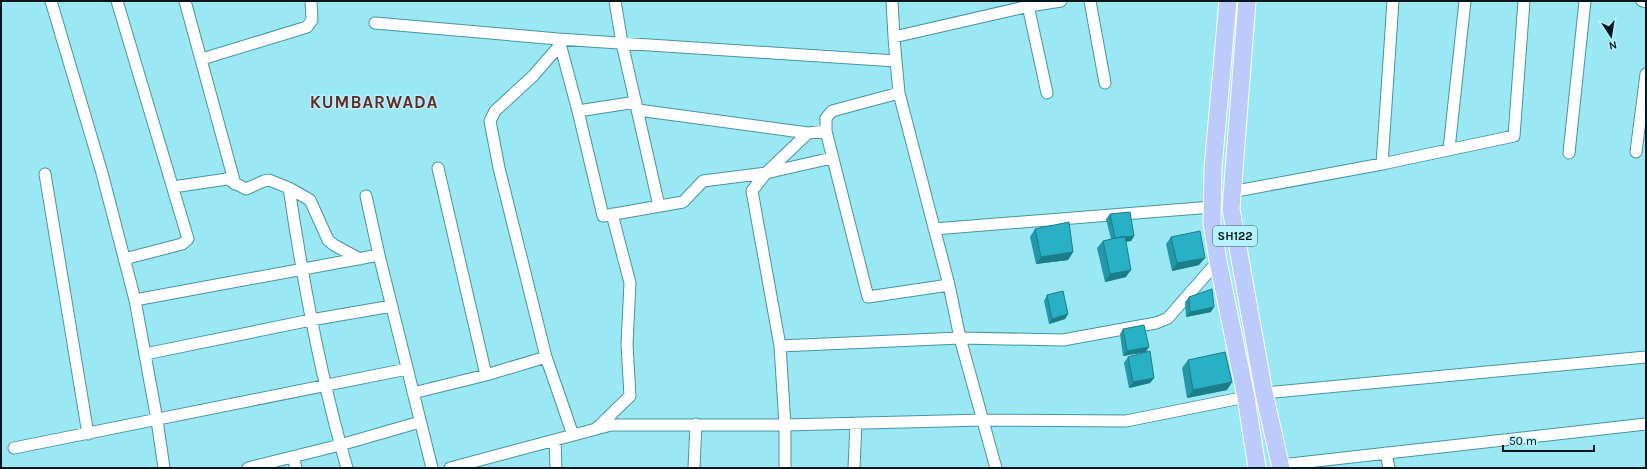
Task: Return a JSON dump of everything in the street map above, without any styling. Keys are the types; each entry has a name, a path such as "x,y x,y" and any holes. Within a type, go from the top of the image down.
{"main road":[{"path":"1228,1 1213,168 1212,207 1214,238 1218,262 1246,397 1257,468"},
{"name":"SH122","path":"1247,1 1231,192 1233,223 1264,393 1281,467"}],"street":[{"path":"51,1 102,173 134,300 157,420 164,468"},
{"path":"117,1 188,240 182,244 124,259"},
{"path":"185,1 235,184"},
{"path":"202,60 307,27 312,20 311,1"},
{"path":"615,1 622,43 659,206"},
{"path":"892,1 899,92 949,285 960,338 996,468"},
{"path":"894,37 1028,4 1061,1"},
{"path":"1090,1 1105,83"},
{"path":"1382,164 1393,1"},
{"path":"1449,149 1466,1"},
{"path":"1231,192 1382,164 1514,136 1524,1"},
{"path":"1569,153 1586,1"},
{"path":"1642,1 1646,2"},
{"path":"1028,4 1047,94"},
{"path":"376,23 559,42 622,43 896,61"},
{"path":"559,42 578,111 603,216 683,202 703,181 766,173 832,158"},
{"path":"559,42 536,72 495,111 490,121 499,168 546,357 573,435"},
{"path":"1636,152 1646,74"},
{"path":"899,92 832,111 826,118 826,131 832,158 868,297 949,285"},
{"path":"578,111 637,106 808,133 826,131"},
{"path":"785,468 785,425 780,346 752,193 753,188 766,173 808,133"},
{"path":"438,168 486,375"},
{"path":"45,174 88,434"},
{"path":"173,187 225,180 246,189 269,180 289,188 312,202 326,237 330,243 360,259"},
{"path":"289,188 301,269 326,387 347,468"},
{"path":"366,196 379,255 432,468"},
{"path":"934,229 1212,207"},
{"path":"596,429 630,396 627,344 630,283 612,214"},
{"path":"134,300 379,255"},
{"path":"780,346 960,338 1063,340 1156,323 1168,318 1218,262"},
{"path":"145,354 312,320 392,306"},
{"path":"413,393 486,375 546,357"},
{"path":"1264,393 1646,357"},
{"path":"14,448 326,387 407,369"},
{"path":"450,468 610,425 785,425 983,420 1126,421 1246,397"},
{"path":"248,468 340,445 420,422"},
{"path":"694,468 696,424"},
{"path":"854,468 856,424"},
{"path":"1281,467 1386,453 1646,424"},
{"path":"555,440 556,468"},
{"path":"1386,453 1389,468"},
{"path":"293,457 296,468"}],"building":[{"path":"1130,212 1134,236 1115,238 1110,214"},
{"path":"1069,222 1073,252 1041,257 1035,229"},
{"path":"1200,231 1205,258 1177,263 1171,237"},
{"path":"1125,236 1131,270 1110,274 1103,241"},
{"path":"1212,289 1214,307 1190,312 1189,297"},
{"path":"1063,291 1068,314 1052,319 1047,295"},
{"path":"1144,325 1149,347 1127,351 1123,329"},
{"path":"1150,351 1154,378 1133,382 1128,357"},
{"path":"1225,352 1232,382 1193,390 1188,360"}],"district":[{"name":"KUMBARWADA","path":"374,102"}]}
